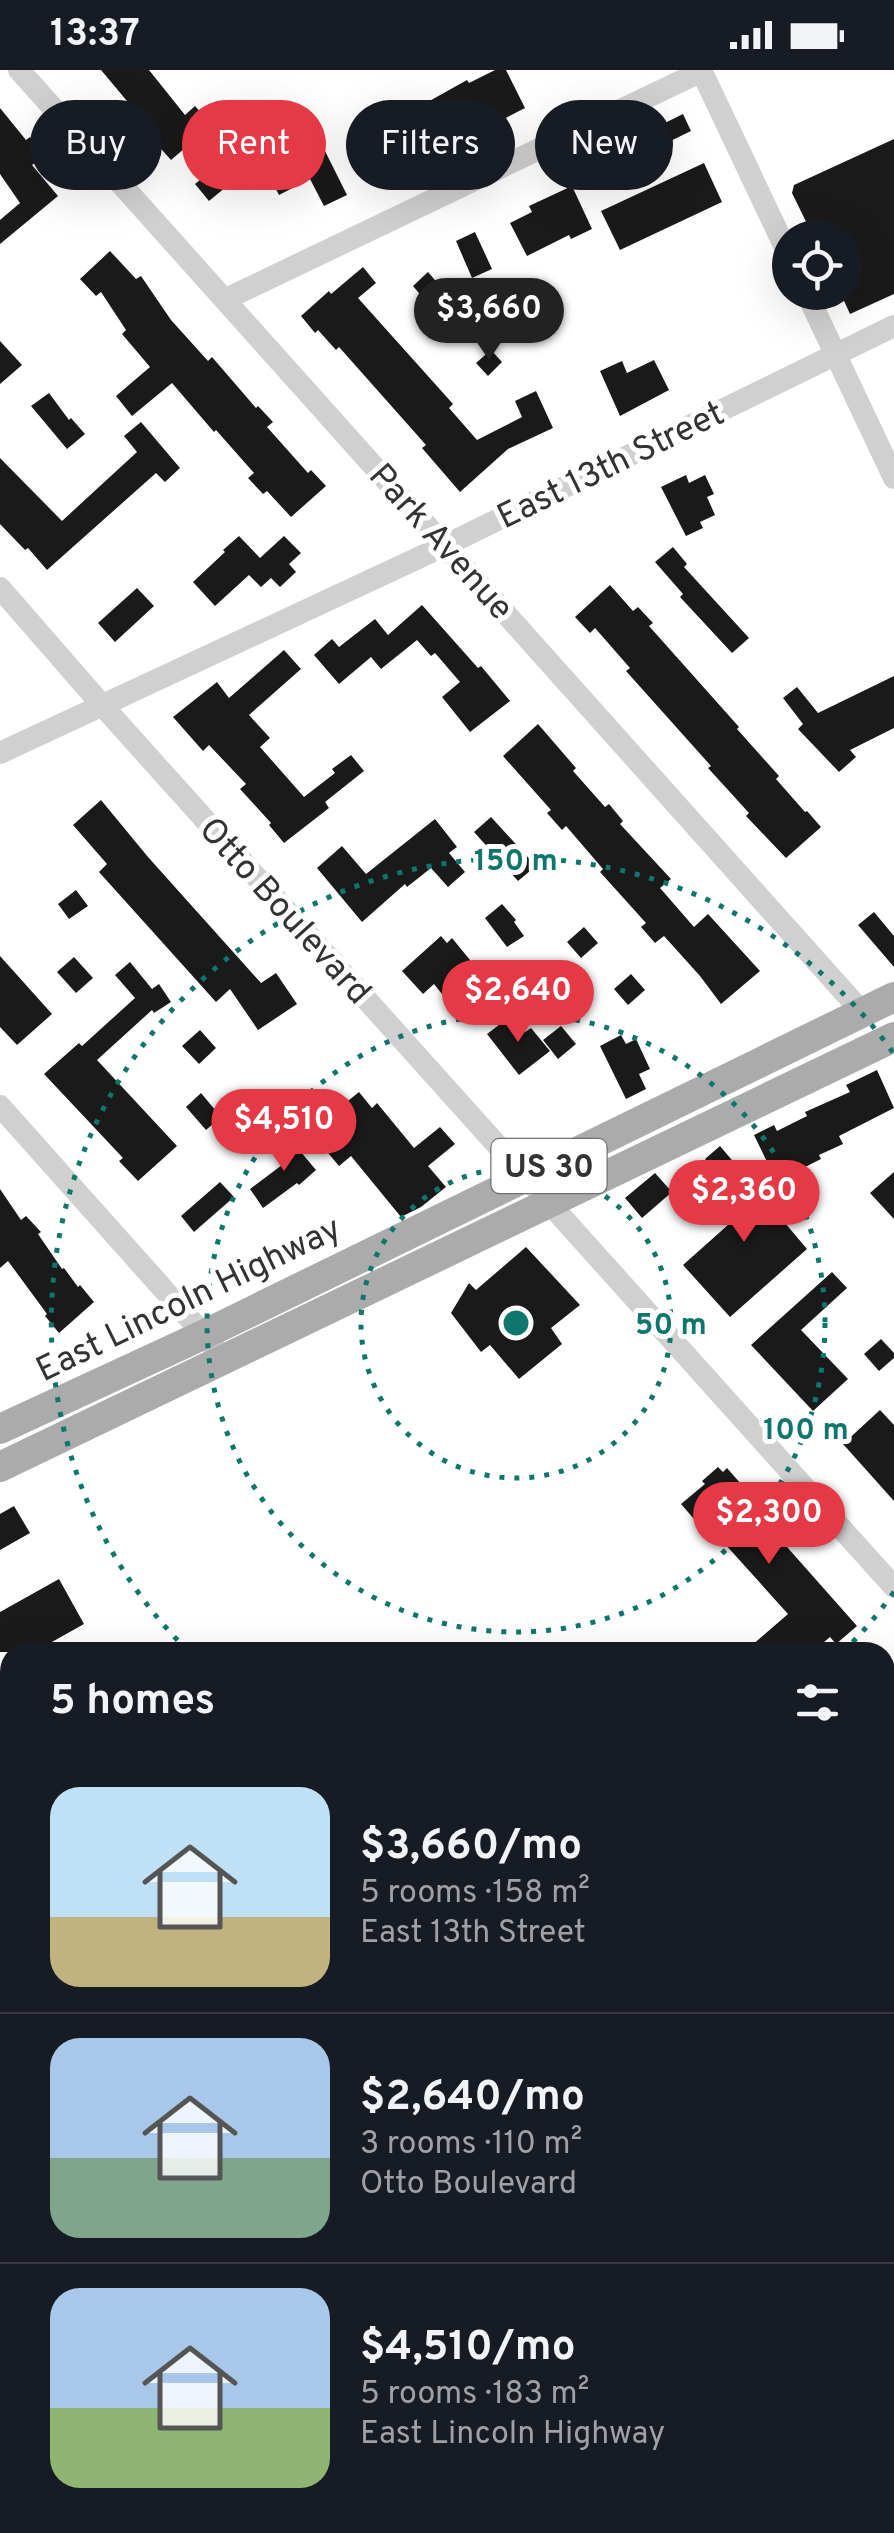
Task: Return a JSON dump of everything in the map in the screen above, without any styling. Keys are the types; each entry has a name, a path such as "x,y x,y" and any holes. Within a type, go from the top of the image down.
{"main road":[{"name":"East Lincoln Highway","path":"0,1429 204,1334 894,998"},
{"name":"East Lincoln Highway","path":"0,1467 891,1043"}],"street":[{"name":"Park Avenue","path":"19,70 862,1013"},
{"path":"226,299 702,70 772,220"},
{"path":"814,310 894,478"},
{"name":"East 13th Street","path":"0,753 446,544 894,326"},
{"name":"Otto Boulevard","path":"0,588 894,1587"},
{"path":"0,1106 227,1359"}],"building":[{"path":"101,70 149,70 182,111 182,151 171,160 162,150 162,100 126,100"},
{"path":"495,70 506,70 525,108 515,113 515,100 431,100 467,80 469,83"},
{"path":"0,108 26,140 30,137 30,190 53,190 58,196 0,244 0,220 20,203 0,174"},
{"path":"683,114 691,131 673,140 673,119"},
{"path":"894,139 894,294 862,309 862,220 805,220 792,193 794,185"},
{"path":"326,153 347,195 324,206 316,190 326,190"},
{"path":"704,163 722,202 620,250 601,211 646,190 673,190 673,177"},
{"path":"200,190 222,190 209,201"},
{"path":"563,190 574,190 592,229 571,239 569,235 527,256 510,223 532,212 529,206"},
{"path":"475,232 492,269 472,278 456,241"},
{"path":"110,251 136,279 141,276 171,320 273,422 267,427 308,473 311,470 326,486 291,517 267,491 263,494 248,478 254,473 172,383 132,416 116,396 150,367 122,334 126,330 101,292 96,296 80,279"},
{"path":"363,267 376,283 358,298 453,404 449,408 477,440 522,417 515,401 536,391 553,428 508,449 460,492 422,448 426,445 339,347 336,350 318,330 315,333 301,316"},
{"path":"428,272 456,308 439,317 413,286"},
{"path":"0,341 22,365 0,384"},
{"path":"491,350 502,362 488,376 476,363"},
{"path":"654,360 669,390 620,416 600,371 622,361 627,373"},
{"path":"49,393 85,434 67,449 31,406"},
{"path":"141,422 180,468 165,482 156,473 47,570 0,524 0,458 62,521 137,452 124,436"},
{"path":"686,475 689,483 705,475 714,494 707,497 715,515 700,522 703,528 686,536 661,487"},
{"path":"239,536 260,558 284,536 301,553 289,564 296,572 280,587 271,578 261,587 249,575 215,606 193,582"},
{"path":"673,547 687,564 684,567 749,638 732,653 680,597 683,594 655,562"},
{"path":"610,585 633,611 638,607 653,623 649,626 821,827 786,858 746,816 749,813 626,671 630,668 595,628 590,633 575,617"},
{"path":"137,588 154,606 115,642 98,623"},
{"path":"422,605 510,701 470,732 442,697 460,682 435,653 431,656 417,640 381,669 371,657 339,684 314,655 332,639 339,647 375,619 388,635"},
{"path":"284,650 301,669 249,715 270,738 260,747 304,797 351,755 364,771 325,802 329,808 284,843 240,789 246,784 209,745 203,751 173,717 217,682 229,698"},
{"path":"894,676 894,728 850,750 856,757 839,772 798,729 803,724 783,698 797,687 818,713"},
{"path":"538,724 576,768 573,771 605,807 609,804 623,821 620,824 671,879 660,888 694,927 708,914 760,971 721,1004 664,936 655,943 641,927 646,923 600,872 603,869 566,826 562,830 547,813 551,810 503,756"},
{"path":"101,800 261,983 276,973 297,1004 258,1030 230,989 216,1002 99,872 107,864 73,825"},
{"path":"491,817 536,866 518,881 474,832"},
{"path":"435,819 457,847 449,853 465,872 448,887 431,868 407,887 405,884 362,922 317,868 342,846 366,874"},
{"path":"76,890 88,906 69,919 58,904"},
{"path":"502,904 524,936 507,947 485,918"},
{"path":"874,912 894,936 894,967 858,925"},
{"path":"584,927 598,943 581,958 567,942"},
{"path":"441,936 447,943 452,938 488,982 457,1013 434,984 423,994 402,971"},
{"path":"0,956 52,1014 17,1045 0,1027"},
{"path":"74,957 93,978 76,993 57,972"},
{"path":"130,962 152,989 159,984 171,1002 154,1013 152,1010 97,1060 177,1146 138,1181 119,1161 123,1158 44,1074 135,998 115,975"},
{"path":"631,974 645,990 628,1005 614,989"},
{"path":"512,1015 525,1032 531,1028 550,1051 519,1075 487,1034"},
{"path":"561,1026 576,1044 558,1059 543,1040"},
{"path":"200,1030 216,1048 199,1064 182,1046"},
{"path":"621,1035 626,1044 636,1039 650,1069 639,1074 646,1089 626,1099 600,1046"},
{"path":"877,1070 894,1108 839,1136 843,1144 819,1155 821,1159 775,1178 754,1135 774,1125 777,1131 807,1116 805,1112 850,1092 846,1085"},
{"path":"359,1092 372,1108 377,1103 414,1148 440,1127 455,1144 428,1166 446,1187 401,1217 351,1156 339,1166 323,1147 345,1128 333,1113"},
{"path":"201,1093 221,1117 206,1130 186,1107"},
{"path":"290,1139 316,1170 263,1208 250,1189 282,1165 272,1153"},
{"path":"720,1146 807,1249 730,1317 683,1265 747,1208 705,1159"},
{"path":"894,1172 894,1219 870,1193"},
{"path":"655,1173 672,1192 642,1218 625,1198"},
{"path":"220,1182 234,1197 194,1232 181,1216"},
{"path":"0,1189 21,1220 26,1216 41,1232 38,1234 62,1269 94,1302 59,1333 8,1261 0,1268"},
{"path":"526,1247 580,1305 551,1328 562,1344 519,1379 490,1345 481,1352 451,1313 469,1283 476,1290"},
{"path":"832,1272 847,1288 801,1330 848,1379 813,1411 751,1345"},
{"path":"881,1339 894,1358 879,1371 864,1354"},
{"path":"880,1410 894,1425 894,1501 843,1444"},
{"path":"718,1467 723,1472 727,1468 769,1516 764,1521 857,1626 838,1642 830,1637 824,1642 756,1642 788,1614 706,1523 701,1527 681,1504 705,1484 702,1481"},
{"path":"14,1506 30,1533 0,1550 0,1514"},
{"path":"59,1579 84,1624 52,1642 0,1642 0,1612"}]}
